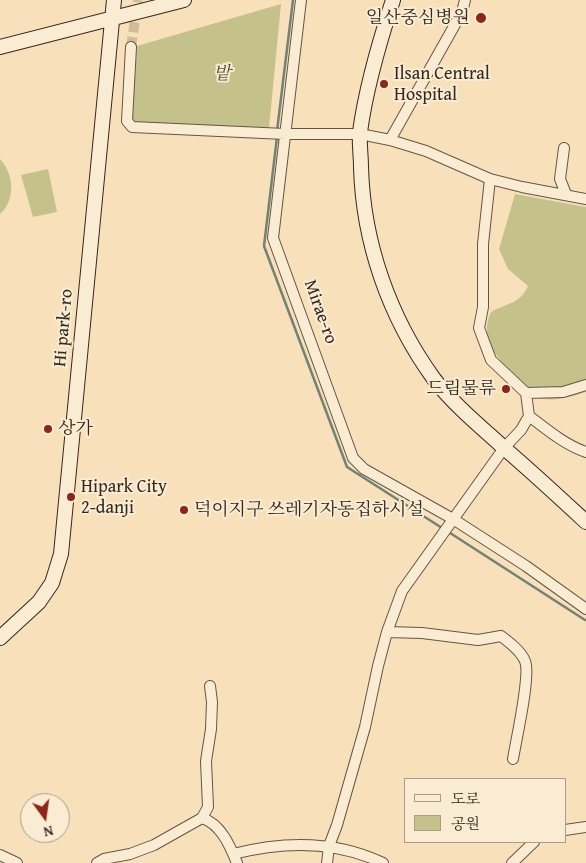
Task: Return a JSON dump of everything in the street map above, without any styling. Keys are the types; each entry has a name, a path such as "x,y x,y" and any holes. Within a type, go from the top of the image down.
{"street":[{"name":"Hi park-ro","path":"0,638 39,602 52,583 61,554 114,0"},
{"path":"0,47 184,0"},
{"name":"Mirae-ro","path":"301,0 295,57 283,134 273,238 354,458 364,469 526,566 586,610"},
{"path":"393,0 375,52 360,134 366,218 374,255 395,312 434,379 475,423 586,522"},
{"path":"390,140 462,12 465,0"},
{"path":"132,47 127,121 132,127 283,134 360,134 390,140 426,151 490,178 522,187 586,199"},
{"path":"564,148 560,179 566,194"},
{"path":"327,863 329,846 340,816 365,727 387,632 402,591 504,448 521,430 528,416 526,393 491,360 479,328 483,307 483,244 490,178"},
{"path":"526,393 563,392 586,385"},
{"path":"528,416 552,434 577,449 586,452"},
{"path":"387,632 422,633 478,640 501,636 512,644 526,662 528,677 513,759"},
{"path":"97,863 104,859 130,854 154,845 202,818 208,807 206,761 212,702 210,686"},
{"path":"202,818 212,821 223,835 235,859 282,845 306,844 348,849 368,860 383,863"},
{"path":"566,830 586,827"},
{"path":"512,863 533,843"},
{"path":"0,855 17,863"}],"green space":[{"name":"밭","path":"281,4 269,128 132,123 137,46"},
{"path":"0,159 8,172 11,194 9,202 0,214"},
{"path":"48,169 57,212 33,217 21,175"},
{"path":"515,194 586,207 586,392 555,399 543,399 535,396 499,358 489,342 487,323 491,312 517,300 528,286 508,269 499,249"}],"waterway":[{"path":"277,131 293,0"},
{"path":"277,137 264,246 347,467 442,528"},
{"path":"447,531 585,620"}],"tunnel":[{"path":"131,47 138,0"}],"place":[{"name":"일산중심병원","path":"481,18"},
{"name":"Ilsan Central Hospital","path":"384,84"},
{"name":"드림물류","path":"506,389"},
{"name":"상가","path":"48,429"},
{"name":"Hipark City 2-danji","path":"71,497"},
{"name":"덕이지구 쓰레기자동집하시설","path":"184,510"}]}
